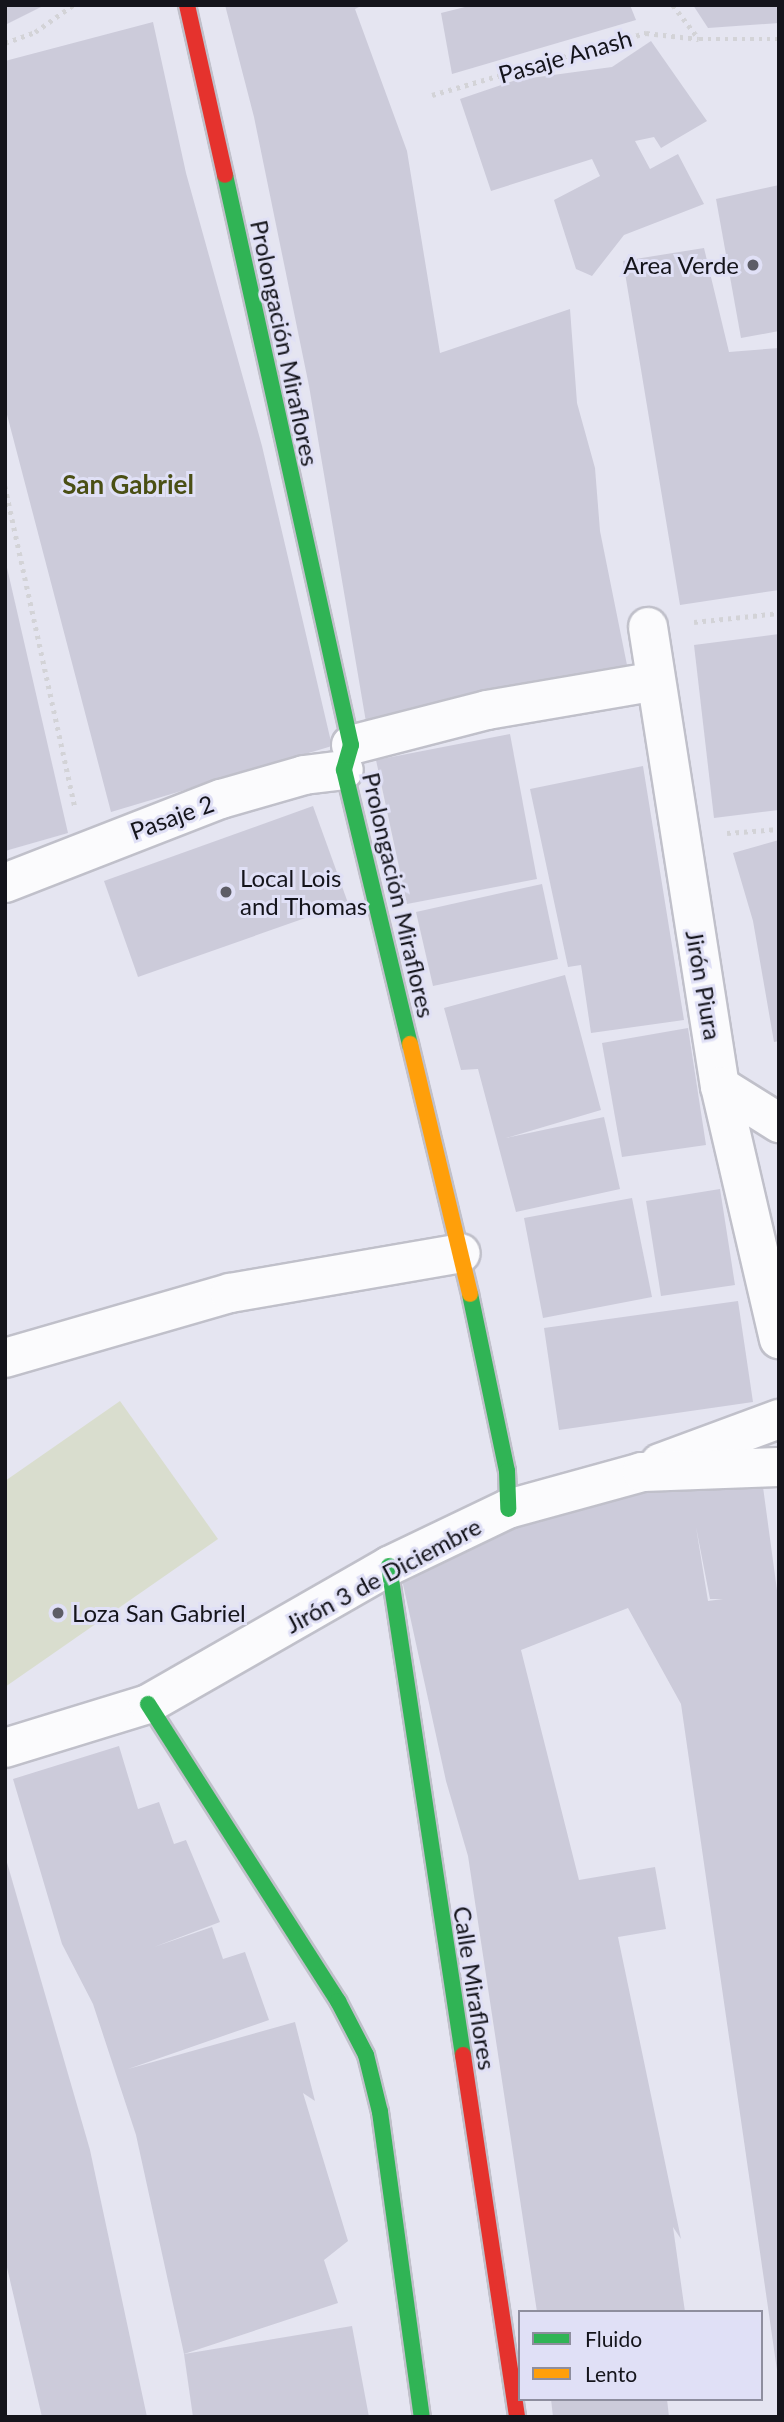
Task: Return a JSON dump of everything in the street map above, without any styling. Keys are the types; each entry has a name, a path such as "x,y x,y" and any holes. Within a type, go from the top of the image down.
{"street":[{"name":"Prolongación Miraflores","path":"187,5 348,758 461,1253 507,1471 508,1509"},
{"name":"Jirón Piura","path":"648,627 720,1086 779,1339"},
{"name":"Pasaje 2","path":"5,883 84,849 221,799 304,775 487,710 656,681"},
{"path":"720,1086 779,1123"},
{"path":"5,1358 230,1293 461,1253"},
{"path":"642,1472 688,1449 761,1429 779,1419"},
{"name":"Jirón 3 de Diciembre","path":"5,1748 148,1704 389,1566 508,1509 642,1472 779,1467"},
{"name":"Calle Miraflores","path":"389,1566 517,2417"},
{"path":"148,1704 338,2001 366,2055 380,2112 422,2417"}],"path":[{"path":"5,43 35,32 73,5"},
{"path":"673,5 699,39"},
{"name":"Pasaje Anash","path":"432,95 646,33 699,39 779,39"},
{"path":"5,486 84,849"},
{"path":"648,627 779,613"}],"shaded area":[{"name":"Loza San Gabriel","path":"120,1401 218,1539 5,1687 5,1481"}],"building":[{"path":"5,5 45,5 5,25"},
{"path":"225,5 363,5 355,9 407,151 440,353 570,309 577,403 595,468 600,531 628,670 366,722 309,386 254,117"},
{"path":"473,5 630,5 636,20 452,74 441,13"},
{"path":"693,5 779,5 779,23 708,28"},
{"path":"153,22 186,173 262,446 332,746 111,812 5,407 5,61"},
{"path":"651,41 707,121 661,148 654,137 635,141 650,169 678,154 704,204 624,235 592,276 576,269 554,200 600,176 592,159 491,191 460,99 516,80 612,67"},
{"name":"Area Verde","path":"779,185 779,331 741,338 716,199"},
{"path":"704,248 729,352 779,348 779,590 680,605 623,261"},
{"path":"5,559 68,833 5,851"},
{"path":"779,634 779,810 714,818 694,645"},
{"path":"510,734 537,879 407,904 376,760"},
{"path":"643,766 684,1020 591,1033 581,965 568,967 530,789"},
{"name":"Local Lois and Thomas","path":"313,806 348,903 138,977 104,881"},
{"path":"779,840 779,1041 774,1042 753,921 733,853"},
{"path":"542,884 558,959 433,986 416,912"},
{"path":"565,975 601,1110 506,1138 604,1117 620,1189 516,1212 478,1069 461,1070 444,1008"},
{"path":"688,1028 706,1145 622,1157 602,1043"},
{"path":"720,1189 735,1285 661,1296 646,1201"},
{"path":"632,1198 652,1297 543,1318 524,1218"},
{"path":"738,1301 753,1402 559,1430 544,1328"},
{"path":"690,1487 763,1487 779,1605 779,2384 681,1704 628,1608 521,1650 579,1880 655,1867 666,1929 618,1937 681,2239 673,2227 685,2310 537,2310 468,1856 446,1781 401,1575 583,1495","holes":["696,1527 710,1599 723,1599 708,1601"]},
{"path":"119,1746 138,1809 159,1802 174,1844 186,1840 220,1922 154,1947 212,1927 223,1959 245,1952 269,2020 128,2069 295,2022 315,2101 303,2093 348,2241 324,2260 338,2303 184,2354 136,2135 93,2004 62,1944 13,1779"},
{"path":"6,1859 90,2150 147,2417 42,2417 5,2259"},
{"path":"352,2326 369,2417 193,2417 184,2354"},
{"path":"551,2401 667,2401 669,2417 553,2417"}],"traffic: fast":[{"path":"225,175 351,745 344,770 410,1044"},
{"path":"470,1294 507,1471 508,1509"},
{"path":"389,1566 463,2055"},
{"path":"148,1704 338,2001 366,2055 380,2112 422,2417"}],"traffic: slow":[{"path":"410,1044 470,1294"}],"traffic: jam":[{"path":"187,5 225,175"},
{"path":"463,2055 517,2417"}],"place":[{"name":"Area Verde","path":"753,265"},
{"name":"Local Lois and Thomas","path":"226,892"},
{"name":"Loza San Gabriel","path":"58,1613"}],"district":[{"name":"San Gabriel","path":"128,485"}]}
